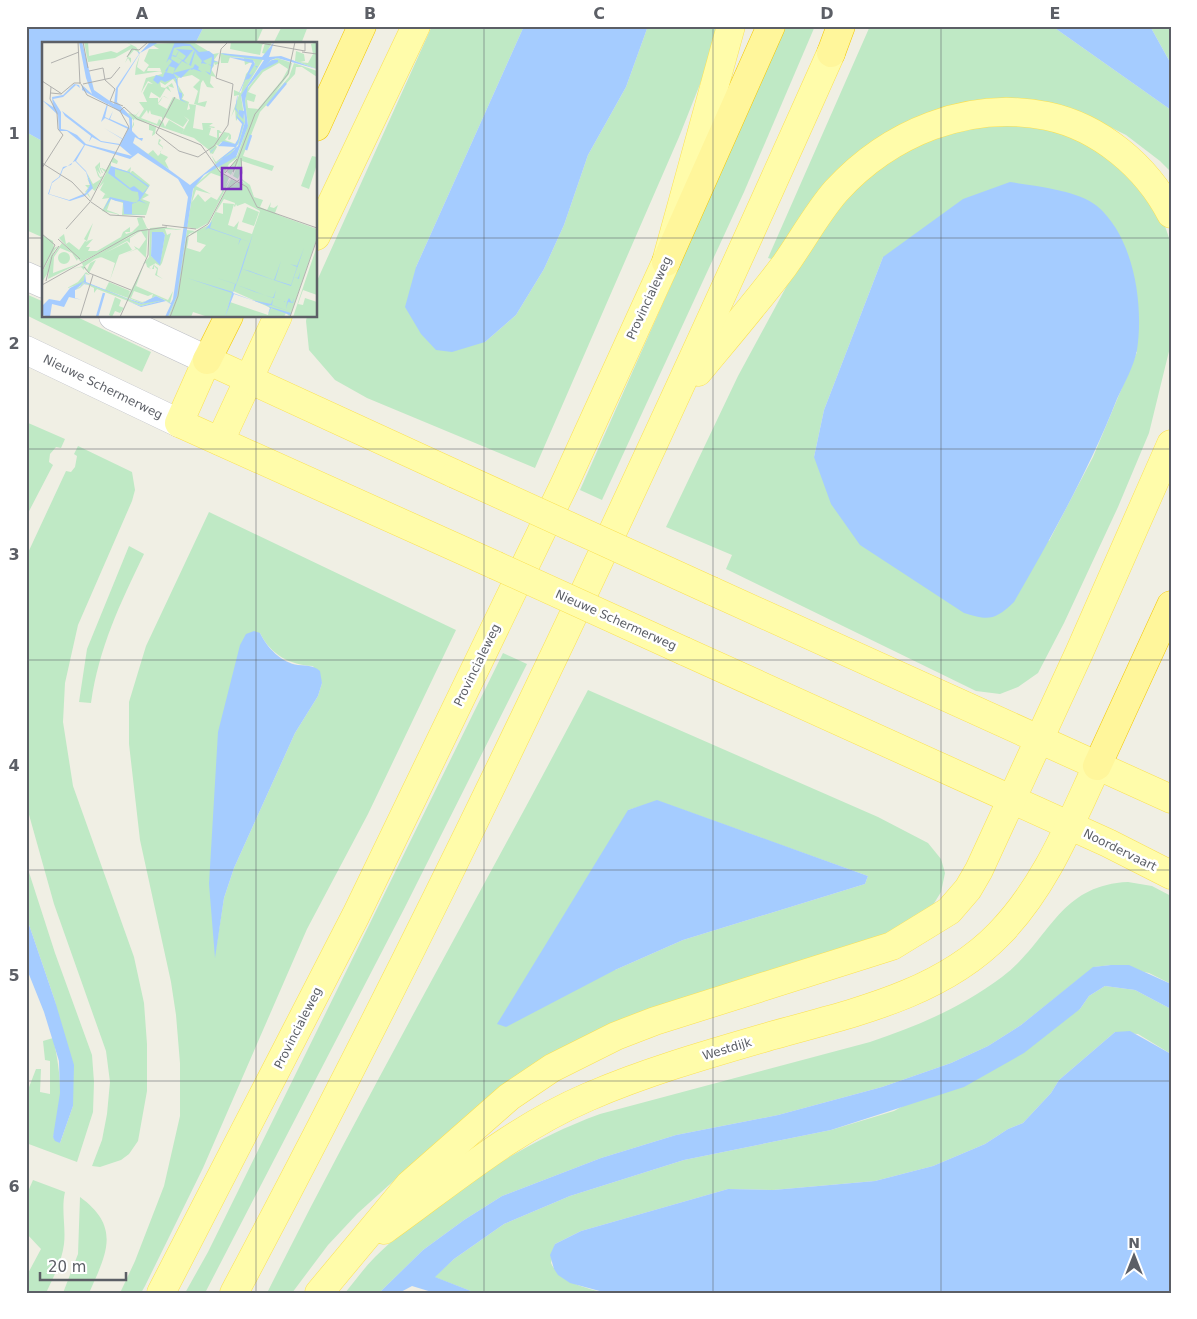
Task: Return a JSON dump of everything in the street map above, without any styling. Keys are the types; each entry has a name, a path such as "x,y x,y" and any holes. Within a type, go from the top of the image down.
{"highway":[{"path":"318,123 362,26"},
{"name":"Provincialeweg","path":"666,262 771,26"},
{"path":"830,54 842,26"},
{"path":"207,360 229,318"},
{"path":"1097,766 1171,605"}],"main road":[{"path":"318,232 416,26"},
{"path":"666,262 731,26"},
{"path":"234,1293 390,993 548,669 672,405 830,54"},
{"path":"672,405 784,266 835,192 860,167 894,142 920,130 954,118 995,111 1032,113 1066,120 1125,156 1154,186 1171,214"},
{"name":"Provincialeweg","path":"161,1293 356,915 560,491 666,262"},
{"path":"26,276 42,283"},
{"path":"117,318 248,380 1171,799"},
{"path":"220,441 277,318"},
{"name":"Nieuwe Schermerweg","path":"26,350 179,423 1069,826"},
{"name":"Nieuwe Schermerweg","path":"179,423 207,360"},
{"name":"Westdijk","path":"319,1293 409,1185 509,1097 552,1068 616,1036 663,1018 892,946 948,911 968,889 1012,800 1171,444"},
{"name":"Westdijk","path":"354,1252 516,1136 564,1108 616,1086 713,1053 893,1000 931,983 969,960 998,936 1035,890 1069,826 1097,766"},
{"name":"Noordervaart","path":"1069,826 1171,875"}],"green space":[{"path":"204,26 264,26 257,42 196,42"},
{"path":"282,26 308,26 302,42 274,42"},
{"path":"432,26 524,26 416,267 485,342 516,315 544,269 564,225 588,155 626,87 648,26 717,26 710,59 679,137 535,468 367,398 335,380 309,350 306,321 307,318 318,318 318,279"},
{"path":"786,26 815,26 744,192 602,500 580,490"},
{"path":"870,26 1052,26 1171,110 1171,172 1160,161 1126,135 1086,115 941,110 901,124 852,160 775,260 768,258"},
{"path":"1150,26 1171,26 1171,64"},
{"path":"995,121 1068,132 1126,168 1164,223 1171,244 1171,343 1149,433 1118,507 1064,623 1038,673 1018,687 1000,694 976,691 726,569 732,555 666,527 738,376 797,267 831,214 865,178 930,135","holes":["883,257 1137,352 1093,457 1049,541 814,457 824,410"]},
{"path":"26,132 42,141 42,237 26,230"},
{"path":"26,294 42,301 42,318 79,318 151,352 142,372 26,315"},
{"path":"26,422 65,439 61,448 56,447 50,454 49,462 53,465 26,517"},
{"path":"78,446 132,472 135,490 132,501 78,625 65,683 63,722 73,786 134,957 144,1003 147,1044 147,1091 138,1141 129,1154 121,1160 100,1167 92,1166 102,1140 107,1114 110,1082 106,1051 54,904 26,804 26,557 66,471 71,472 75,467 77,456 74,454"},
{"path":"209,512 456,630 368,814 307,929 203,1168 145,1286 141,1293 120,1293 135,1261 164,1186 180,1116 180,1063 176,1015 171,982 140,840 129,744 129,702 146,646","holes":["260,633 264,641 276,653 289,661 313,666 322,683 318,696 295,733 234,868 224,898 215,955"]},
{"path":"129,546 144,554 111,626 99,663 91,703 79,702 87,649"},
{"path":"503,653 527,664 404,909 205,1293 185,1293 208,1252"},
{"path":"588,690 878,817 928,843 941,859 945,873 941,892 933,905 897,930 510,1081 451,1129 358,1213 328,1245 292,1293 267,1293 345,1141","holes":["658,801 868,876 865,884 683,940 615,970 628,810"]},
{"path":"26,863 55,953 92,1055 94,1082 93,1112 77,1162 26,1143 26,1095 36,1069 41,1069 40,1092 50,1094 50,1061 45,1060 43,1041 53,1038 58,1062 60,1100 57,1125 53,1137 60,1143 73,1106 55,1001 26,916"},
{"path":"1128,882 1152,886 1171,896 1171,984 1149,973 1111,965 1094,967 1021,1025 988,1046 951,1063 882,1087 778,1115 676,1135 601,1158 502,1196 464,1220 423,1250 379,1293 345,1293 375,1257 409,1227 484,1173 558,1131 600,1114 870,1042 939,1015 971,998 1002,977 1018,963 1070,904 1086,893 1104,885"},
{"path":"1105,986 1135,990 1171,1009 1171,1054 1138,1034 1115,1032 1059,1080 1051,1093 1023,1123 1008,1129 985,1144 933,1166 875,1181 773,1190 728,1189 581,1231 555,1244 551,1263 560,1275 575,1284 607,1293 476,1293 434,1277 454,1259 504,1224 570,1196 684,1160 831,1130 894,1111 1080,1009 1089,996"},
{"path":"33,1180 65,1192 63,1205 63,1250 46,1293 26,1293 26,1277 41,1249 26,1233 26,1196"},
{"path":"80,1197 93,1208 106,1230 105,1253 89,1293 63,1293 78,1254"}],"water":[{"path":"26,26 204,26 196,42 42,42 42,141 26,132"},
{"path":"524,26 648,26 626,87 588,155 564,225 544,269 516,315 485,342 452,352 436,350 421,334 405,307 416,267"},
{"path":"1052,26 1150,26 1171,64 1171,110"},
{"path":"1010,182 1067,192 1079,196 1097,206 1110,219 1128,253 1134,273 1139,313 1139,332 1136,356 1131,369 1082,477 1056,527 1014,602 996,616 986,618 964,613 860,545 831,504 814,457 824,410 883,257 963,199"},
{"path":"254,631 260,633 271,649 281,658 292,664 313,667 320,671 322,683 318,696 295,733 234,868 224,898 215,958 209,884 218,732 240,645 246,634"},
{"path":"657,800 868,876 865,884 683,940 615,970 506,1027 497,1024 628,810"},
{"path":"26,916 55,1001 74,1065 73,1106 60,1143 55,1141 53,1137 60,1093 59,1061 44,1012 26,967"},
{"path":"1129,965 1171,984 1171,1009 1135,990 1105,986 1089,996 1080,1009 1024,1053 964,1087 831,1130 684,1160 570,1196 504,1224 454,1259 435,1277 476,1293 435,1293 412,1286 399,1293 379,1293 423,1250 464,1220 502,1196 601,1158 676,1135 778,1115 882,1087 951,1063 988,1046 1021,1025 1093,967"},
{"path":"1130,1031 1171,1054 1171,1293 607,1293 570,1283 558,1275 554,1269 550,1255 555,1244 581,1231 728,1189 773,1190 875,1181 933,1166 985,1144 1008,1129 1023,1123 1051,1093 1059,1080 1115,1032"}]}
